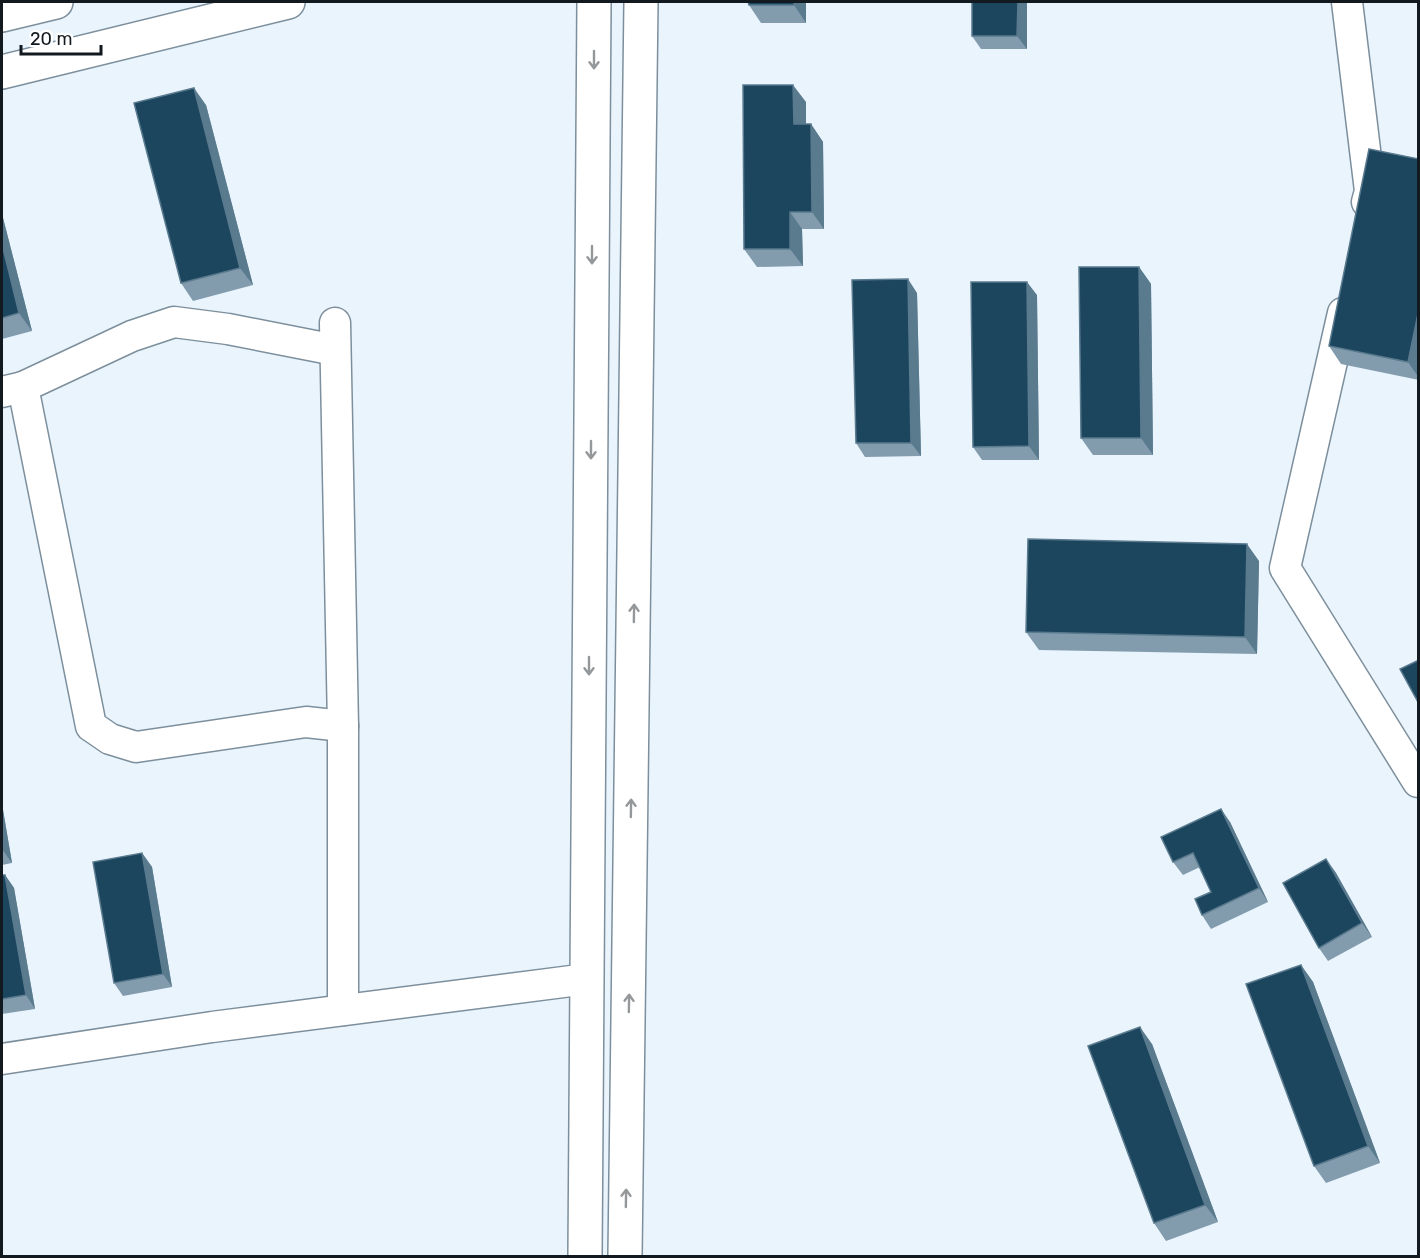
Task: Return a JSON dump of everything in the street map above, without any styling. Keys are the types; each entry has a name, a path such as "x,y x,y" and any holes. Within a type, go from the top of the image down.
{"main road":[{"path":"2,15 56,2"},
{"path":"2,72 288,2"},
{"path":"585,1257 594,2"},
{"path":"626,1257 641,2"}],"street":[{"path":"1347,2 1370,191 1362,225"},
{"path":"1350,283 1286,568 1419,782"},
{"path":"343,726 306,722 136,747 110,739 91,726 12,390 132,336 174,322 228,330 335,336 343,726 344,1010"},
{"path":"2,1059 212,1027 587,979"}],"building":[{"path":"748,2 794,2 794,5 749,5"},
{"path":"972,2 1018,2 1017,36 972,36"},
{"path":"743,85 793,85 794,124 811,124 812,212 790,212 790,249 744,249"},
{"path":"194,88 240,268 181,283 134,103"},
{"path":"1369,149 1419,159 1419,309 1408,362 1329,346"},
{"path":"2,244 19,313 2,318"},
{"path":"1079,267 1139,267 1141,438 1081,438"},
{"path":"908,279 911,443 856,443 852,280"},
{"path":"971,282 1027,282 1029,446 973,447"},
{"path":"1028,539 1247,544 1245,637 1026,632"},
{"path":"1419,660 1419,704 1400,669"},
{"path":"1221,809 1259,888 1202,915 1195,899 1211,892 1193,853 1173,862 1161,837"},
{"path":"142,853 163,974 114,983 93,862"},
{"path":"1326,859 1362,923 1319,948 1283,883"},
{"path":"2,875 5,875 26,995 2,999"},
{"path":"1301,965 1368,1146 1314,1166 1246,984"},
{"path":"1140,1027 1205,1205 1154,1223 1088,1046"}]}
